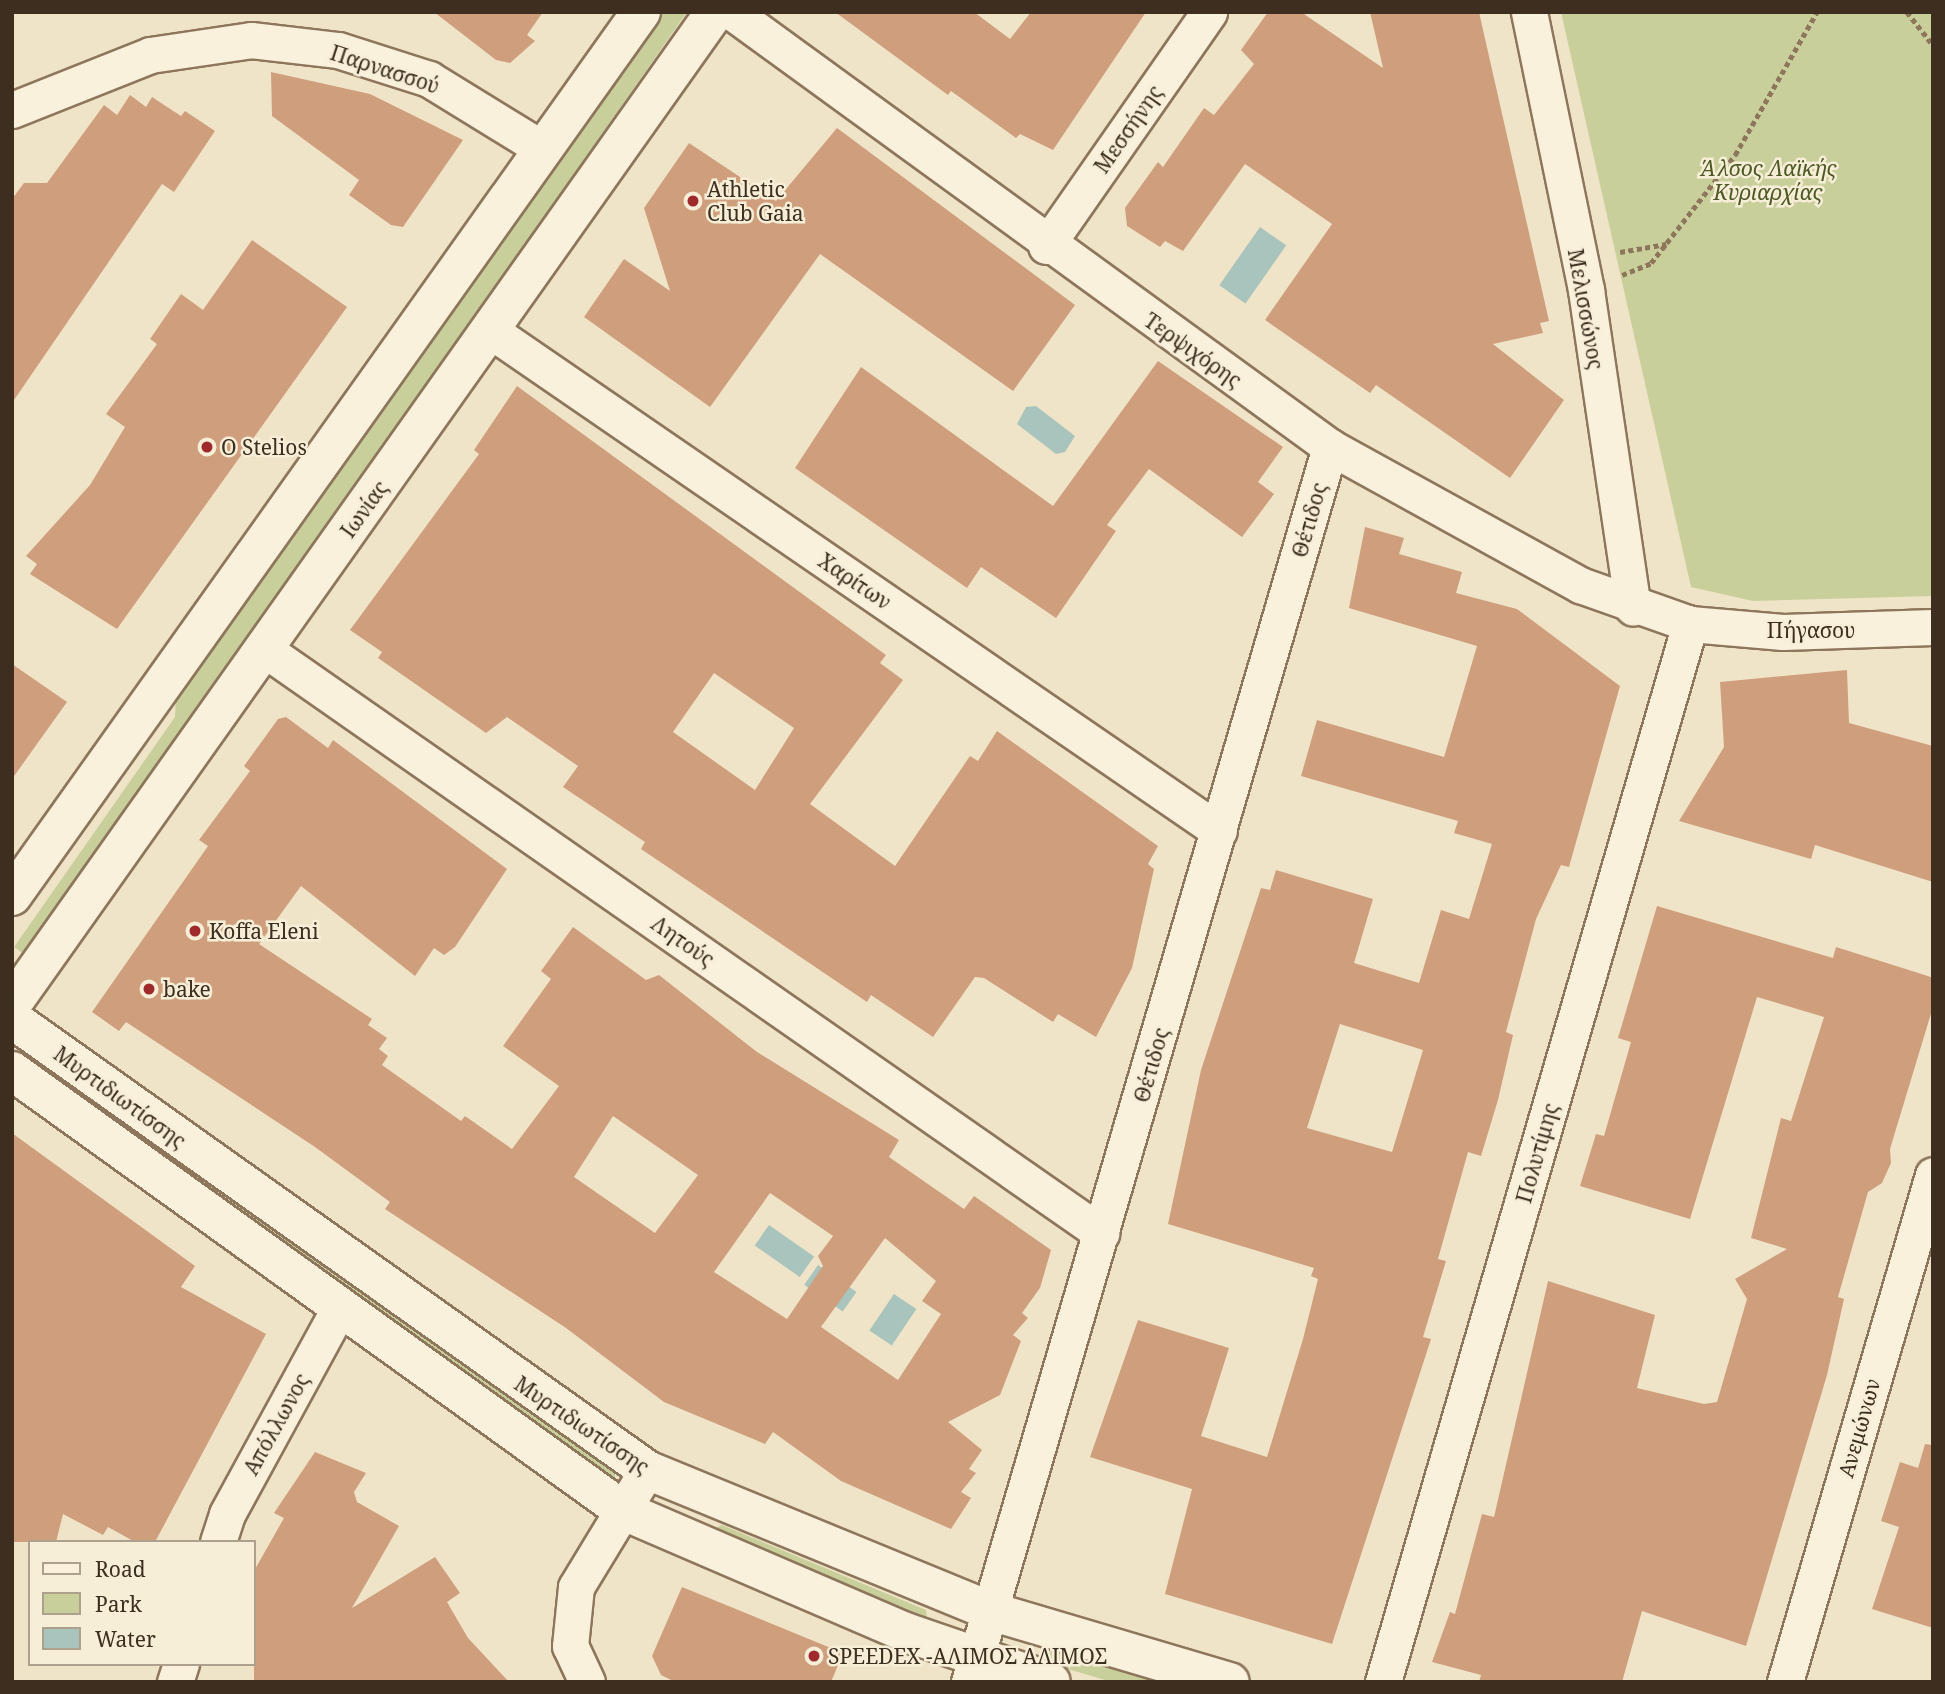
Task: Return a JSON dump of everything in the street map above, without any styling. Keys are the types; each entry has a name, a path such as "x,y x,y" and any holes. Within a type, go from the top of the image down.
{"street":[{"path":"12,896 641,12"},
{"name":"Ιωνίας","path":"12,1004 715,12"},
{"name":"Τερψιχόρης","path":"732,12 1046,246 1330,447 1633,608 1690,624"},
{"name":"Μεσσήνης","path":"1046,246 1209,12"},
{"name":"Μελισσώνος","path":"1529,12 1586,290 1633,608"},
{"name":"Παρνασσού","path":"12,110 150,55 256,26 429,79 543,149"},
{"name":"Χαρίτων","path":"491,331 1219,831"},
{"name":"Θέτιδος","path":"973,1671 1330,447"},
{"name":"Πήγασου","path":"1690,624 1783,632 1933,627"},
{"name":"Πολυτίμης","path":"1383,1682 1690,624"},
{"name":"Λητούς","path":"264,649 1101,1233"},
{"name":"Μυρτιδιωτίσσης","path":"12,1019 648,1471 990,1611 1230,1682"},
{"name":"Μυρτιδιωτίσσης","path":"12,1071 339,1309 624,1511 973,1671 1051,1682"},
{"name":"Ανεμώνων","path":"1786,1682 1933,1175"},
{"name":"Απόλλωνος","path":"219,1540 227,1514 339,1309"},
{"path":"587,1682 570,1647 570,1610 576,1587 648,1471"}],"path":[{"path":"1586,290 1651,264 1779,89 1817,12"},
{"path":"1907,12 1933,45"},
{"path":"1577,253 1667,244"}],"green space":[{"path":"662,12 687,12 28,957 14,947 175,717 176,693"},
{"name":"Άλσος Λαϊκής Κυριαρχίας","path":"1561,12 1933,12 1933,596 1753,601 1691,587"},
{"path":"148,1141 615,1468 615,1481 607,1482 146,1146"},
{"path":"722,1525 926,1610 927,1618 721,1535 716,1528"},
{"path":"1053,1648 1165,1682 1112,1682 1044,1662 1043,1652"}],"water":[{"path":"1260,227 1286,245 1245,304 1219,285"},
{"path":"1036,406 1075,436 1065,452 1056,454 1017,424 1026,407"},
{"path":"769,1225 814,1257 800,1277 755,1245"},
{"path":"818,1265 857,1292 843,1312 804,1285"},
{"path":"894,1294 916,1309 892,1346 869,1330"}],"building":[{"path":"434,12 543,12 527,35 535,41 510,63 496,60"},
{"path":"835,12 974,12 1010,39 1031,12 1146,12 1053,150 1020,134 1016,138 951,91 948,95"},
{"path":"1268,12 1301,12 1383,68 1370,12 1479,12 1549,321 1540,323 1543,333 1493,344 1564,400 1510,478 1376,385 1370,393 1265,320 1332,224 1245,164 1183,251 1165,241 1160,247 1127,226 1125,208 1158,162 1163,167 1204,108 1214,115 1254,64 1241,50"},
{"path":"271,72 370,94 463,140 403,227 391,225 349,195 359,180 272,116"},
{"path":"130,95 146,107 152,97 181,116 185,111 215,131 174,192 162,184 12,403 12,199 24,183 47,183 104,105 117,115"},
{"path":"837,128 1075,305 1013,391 820,254 710,407 584,317 624,259 670,291 644,208 689,143 776,201"},
{"path":"252,240 347,307 117,629 30,574 37,564 26,556 90,485 125,427 106,414 157,344 150,339 181,294 203,310"},
{"path":"1158,361 1283,447 1258,482 1274,494 1242,537 1149,469 1107,525 1116,531 1056,618 981,567 967,588 795,468 861,367 1053,506"},
{"path":"517,386 886,655 880,663 903,680 810,804 895,866 970,756 978,761 997,731 1158,846 1148,864 1154,869 1132,968 1096,1037 1058,1014 1053,1022 984,978 975,977 933,1037 871,995 867,1002 641,849 645,842 563,787 578,766 507,717 486,733 378,658 382,652 350,630 479,454 474,450","holes":["714,673 794,728 755,790 673,732"]},
{"path":"1365,527 1404,538 1399,554 1462,572 1456,593 1517,609 1620,686 1569,867 1561,865 1536,919 1506,1032 1513,1035 1498,1100 1481,1156 1468,1152 1438,1259 1446,1261 1423,1337 1431,1339 1332,1644 1165,1594 1192,1489 1090,1457 1138,1320 1229,1348 1201,1436 1267,1457 1303,1339 1318,1279 1311,1276 1314,1268 1168,1224 1201,1070 1261,888 1270,890 1276,870 1373,899 1354,963 1419,983 1441,910 1469,919 1492,844 1454,833 1458,821 1301,776 1317,720 1444,757 1477,646 1349,608","holes":["1340,1024 1423,1050 1392,1152 1307,1128"]},
{"path":"12,664 67,702 12,779"},
{"path":"1847,670 1849,723 1933,746 1933,882 1815,845 1811,859 1679,821 1724,747 1720,682"},
{"path":"286,717 328,748 333,740 507,869 455,947 444,955 434,948 415,976 301,886 259,944 372,1019 368,1025 387,1038 379,1049 388,1056 382,1065 461,1121 465,1116 512,1149 559,1086 503,1046 551,979 541,971 573,927 646,980 659,975 757,1052 899,1140 889,1157 964,1209 974,1196 1051,1250 1040,1288 1022,1313 1028,1318 1013,1335 1021,1341 1000,1395 948,1422 982,1450 969,1469 976,1473 961,1492 971,1498 951,1529 841,1481 773,1432 765,1444 664,1402 566,1328 385,1209 390,1202 315,1147 126,1022 119,1031 92,1012 208,846 199,840 250,771 244,766 278,719","holes":["613,1116 698,1175 655,1233 574,1177","770,1193 833,1236 818,1256 823,1266 787,1319 714,1272","885,1238 936,1281 922,1301 941,1314 898,1380 821,1327"]},
{"path":"1657,906 1833,958 1836,947 1931,977 1933,1007 1890,1149 1891,1163 1882,1183 1868,1192 1838,1297 1844,1299 1827,1375 1746,1646 1642,1611 1622,1682 1479,1682 1481,1675 1432,1662 1450,1612 1455,1614 1482,1514 1494,1517 1548,1281 1655,1315 1637,1388 1704,1404 1717,1402 1747,1299 1735,1279 1787,1249 1751,1238 1781,1118 1791,1121 1824,1017 1757,997 1690,1219 1580,1186 1596,1134 1604,1136 1631,1042 1618,1038"},
{"path":"12,1133 195,1266 181,1287 266,1334 156,1540 131,1540 108,1527 103,1535 63,1514 56,1540 12,1542"},
{"path":"1925,1444 1933,1445 1933,1628 1872,1609 1899,1527 1881,1521 1900,1462 1918,1468"},
{"path":"315,1452 366,1473 354,1492 357,1502 399,1526 352,1608 435,1557 460,1593 447,1602 468,1638 509,1682 254,1682 256,1567 284,1518 274,1513"},
{"path":"682,1587 843,1653 831,1682 675,1682 661,1675 652,1656"}],"place":[{"name":"Athletic Club Gaia","path":"693,201"},
{"name":"O Stelios","path":"207,447"},
{"name":"Koffa Eleni","path":"195,931"},
{"name":"bake","path":"149,989"},
{"name":"SPEEDEX -ΑΛΙΜΟΣ ΑΛΙΜΟΣ","path":"814,1656"}]}
